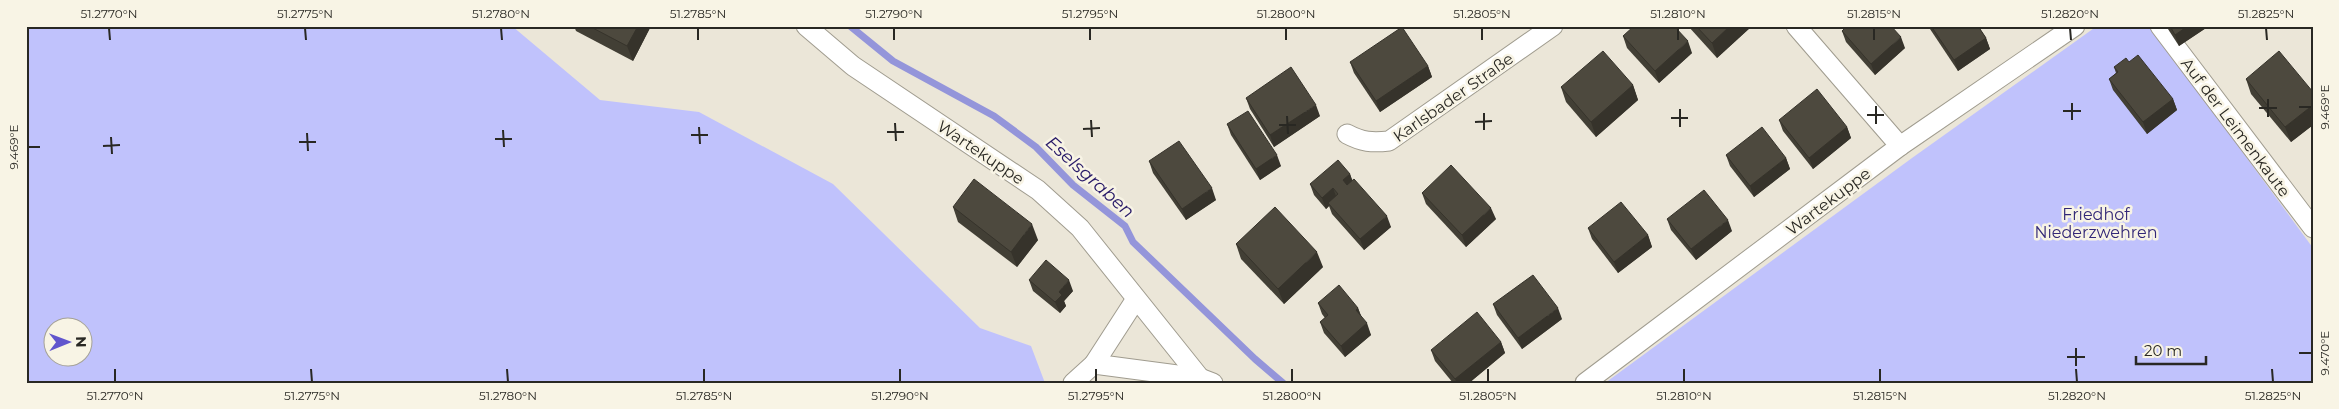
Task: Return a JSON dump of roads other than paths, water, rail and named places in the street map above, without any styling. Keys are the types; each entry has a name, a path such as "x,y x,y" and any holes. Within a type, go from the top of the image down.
{"street":[{"name":"Wartekuppe","path":"806,26 853,66 1038,190 1080,228 1136,299 1207,380"},
{"name":"Karlsbader Straße","path":"1347,134 1361,142 1389,142 1553,26"},
{"path":"1796,26 1900,146"},
{"name":"Wartekuppe","path":"1585,383 1900,146 2075,26"},
{"name":"Auf der Leimenkaute","path":"2160,26 2313,228"},
{"path":"1073,383 1094,364 1136,299"},
{"name":"Wartekuppe","path":"1094,364 1207,380"}],"waterway":[{"name":"Eselsgraben","path":"850,26 893,61 994,116 1036,147 1073,185 1125,226 1133,242 1255,359 1283,383"}],"park label":[{"name":"Friedhof Niederzwehren","path":"2096,223"}]}
